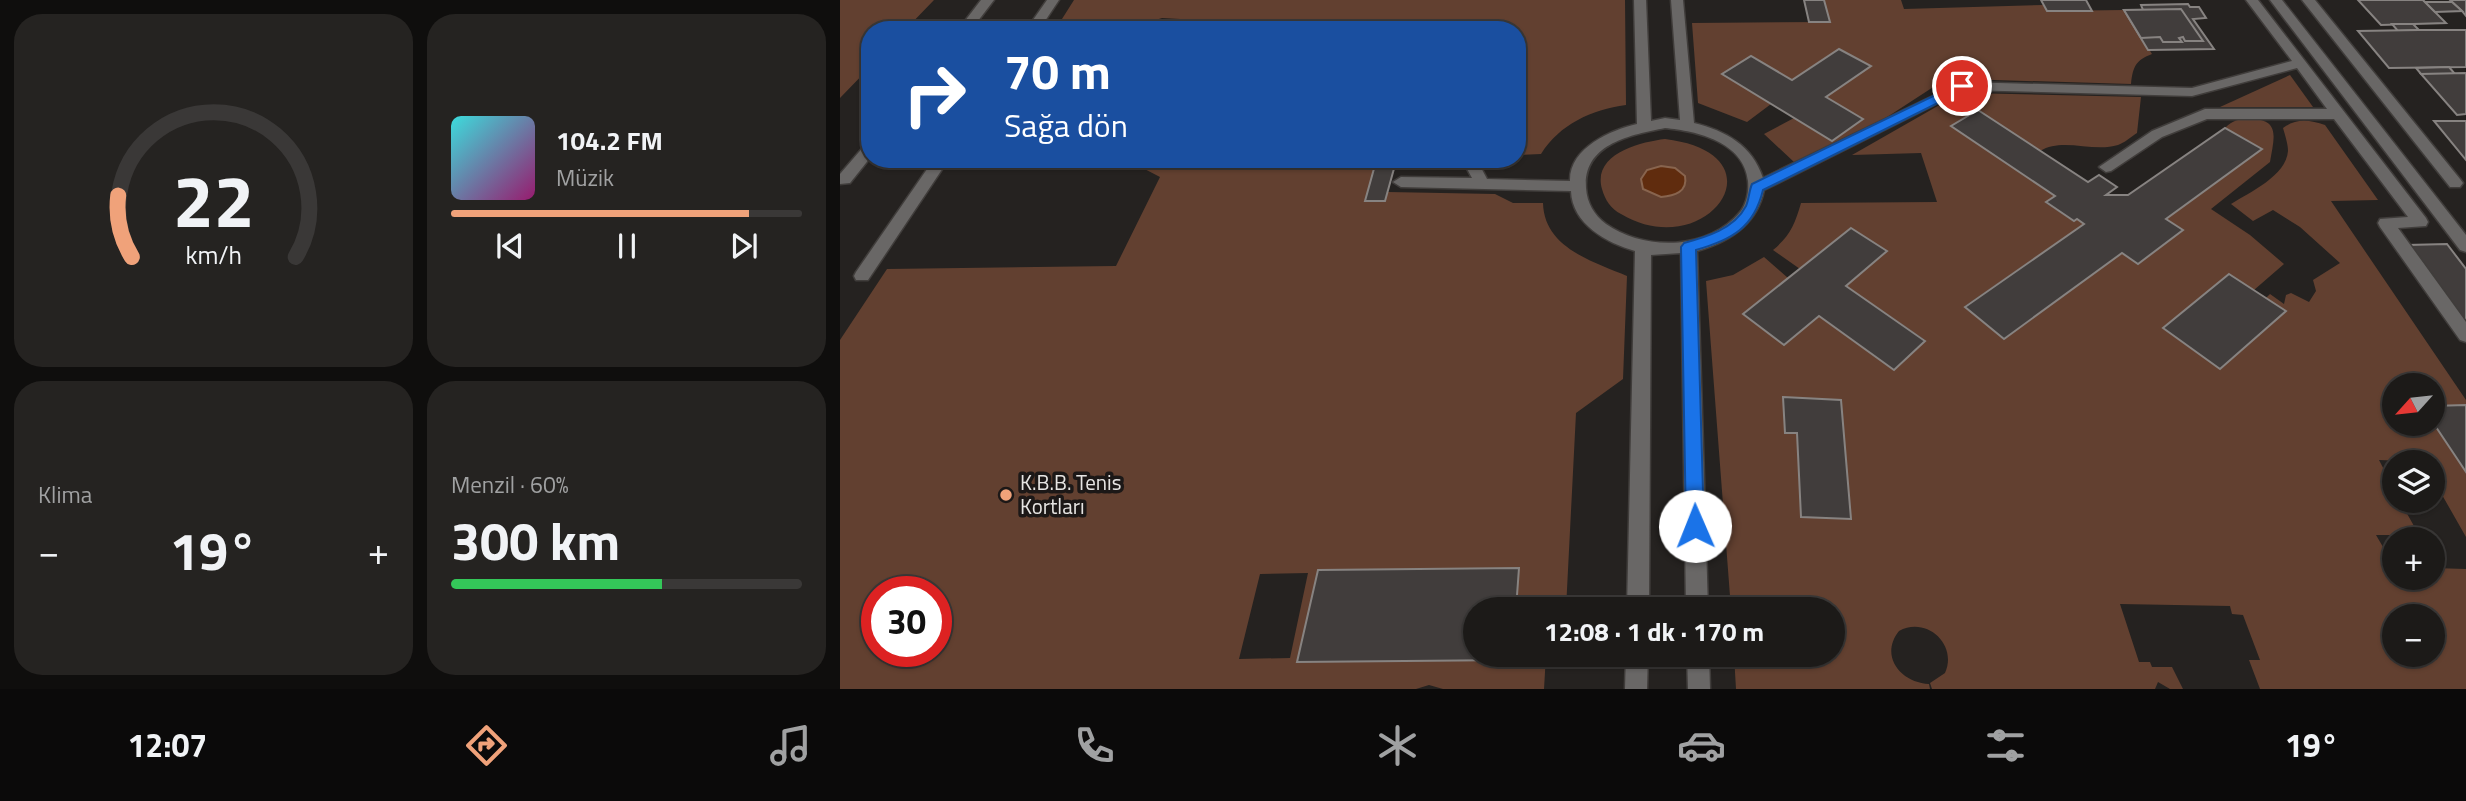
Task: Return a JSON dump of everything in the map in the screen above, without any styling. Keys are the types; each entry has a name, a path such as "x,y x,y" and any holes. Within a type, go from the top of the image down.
{"street":[{"path":"971,21 988,0"},
{"path":"1038,21 1053,0"},
{"path":"1640,0 1644,125"},
{"path":"1677,0 1687,125"},
{"path":"2252,0 2420,222 2386,223 2466,335"},
{"path":"2276,0 2466,246"},
{"path":"2308,0 2455,183"},
{"path":"1757,187 1962,86 2192,92 2301,63"},
{"path":"2192,92 2205,114"},
{"path":"2106,167 2157,134 2205,114 2340,114"},
{"path":"1644,125 1687,125 1714,133 1737,147 1752,166 1757,187 1752,207 1738,225 1716,239 1689,247 1643,247 1620,241 1601,230 1587,217 1577,202 1574,186 1578,169 1587,153 1612,135 1644,125"},
{"path":"842,181 861,159"},
{"path":"862,276 936,168"},
{"path":"1474,168 1482,184"},
{"path":"1401,182 1574,186"},
{"path":"1638,597 1643,247"},
{"path":"1689,247 1697,597"},
{"path":"1636,689 1637,667"},
{"path":"1698,667 1699,689"}],"shaded area":[{"path":"840,0 934,0 914,21 861,21 861,76 840,98"},
{"path":"1074,0 1625,0 1626,105 1578,120 1557,134 1541,154 1526,155 1526,21 1179,21 1180,19 1162,18 1152,21 1061,21"},
{"path":"1824,0 1901,0 1904,9 2044,5 2047,11 2124,10 2152,54 2136,64 2131,84 1962,79 1941,82 1841,147 1803,166 1794,162 1764,134 1794,118 1833,141 1863,119 1826,97 1871,66 1839,49 1792,80 1751,56 1722,74 1771,104 1747,122 1698,103 1692,23 1829,22"},
{"path":"2290,75 2313,107 2220,107"},
{"path":"1966,93 2141,97 2137,133 2120,144 2108,147 2058,145 2040,151 1978,110 1952,125 2055,196 2046,203 2073,221 2077,219 2084,224 1965,306 2004,339 2122,253 2138,264 2182,231 2166,219 2261,149 2225,128 2242,119 2267,122 2274,138 2270,162 2211,209 2250,235 2284,264 2254,290 2229,274 2163,328 2220,369 2285,311 2266,298 2270,294 2284,304 2286,295 2291,293 2309,302 2316,291 2313,280 2340,263 2300,227 2273,210 2253,221 2231,204 2266,182 2281,168 2288,151 2283,128 2303,121 2325,125 2378,200 2331,201 2466,400 2466,405 2445,406 2445,373 2382,373 2382,436 2443,436 2466,472 2466,537 2445,500 2445,450 2382,450 2382,460 2379,460 2382,466 2382,513 2407,513 2415,527 2382,527 2382,535 2376,535 2382,545 2382,590 2445,590 2445,568 2466,569 2466,689 2260,689 2249,660 2260,660 2243,615 2232,614 2230,606 2120,604 2139,662 2150,662 2152,667 2172,667 2183,689 2170,689 2158,682 2155,689 1932,689 1930,683 1945,673 1947,652 1943,643 1929,630 1909,627 1899,631 1893,640 1892,658 1902,673 1910,679 1929,684 1930,689 1736,689 1735,667 1845,667 1845,597 1730,597 1706,281 1733,275 1764,257 1788,278 1744,315 1784,345 1819,316 1894,370 1925,340 1846,286 1886,251 1851,228 1800,269 1773,250 1791,229 1801,203 1937,202 1921,153 1852,155 1950,99"},
{"path":"1665,139 1702,149 1722,164 1727,183 1721,201 1704,217 1681,226 1652,226 1621,214 1609,204 1602,189 1604,167 1611,159 1631,147"},
{"path":"1661,166 1675,168 1685,176 1682,189 1671,196 1661,197 1643,189 1641,179 1647,170"},
{"path":"1143,168 1375,168 1366,201 1385,201 1388,192 1495,194 1513,203 1543,203 1552,231 1561,242 1586,259 1627,276 1623,379 1576,413 1567,597 1517,597 1519,568 1318,570 1297,662 1463,660 1463,667 1545,667 1544,689 1443,689 1429,685 1416,689 840,689 840,340 887,269 1116,266 1160,177","holes":["1308,573 1290,658 1239,659 1260,574"]}],"building":[{"path":"1804,0 1824,0 1830,22 1809,22"},
{"path":"2041,0 2086,0 2092,11 2047,11"},
{"path":"2358,0 2423,0 2446,23 2381,25"},
{"path":"2450,0 2466,0 2466,16 2462,11"},
{"path":"2425,2 2452,2 2462,11 2435,12"},
{"path":"2188,4 2190,7 2199,7 2206,18 2193,19 2214,49 2148,50 2124,10 2143,10 2141,5"},
{"path":"2181,9 2203,41 2185,41 2183,37 2179,38 2182,42 2163,42 2160,37 2141,38 2124,10"},
{"path":"2392,24 2413,24 2419,30 2398,31"},
{"path":"2466,30 2466,67 2389,68 2358,31"},
{"path":"1839,49 1871,66 1826,97 1863,119 1832,141 1722,74 1751,56 1792,80"},
{"path":"2449,67 2455,74 2421,74 2416,68"},
{"path":"2466,73 2466,114 2457,115 2421,74"},
{"path":"1978,110 2088,182 2099,175 2117,187 2106,195 2128,195 2225,128 2262,149 2166,219 2183,230 2138,264 2122,253 2004,339 1965,307 2084,224 2077,219 2074,221 2046,202 2055,196 1951,126"},
{"path":"2434,121 2466,121 2466,160"},
{"path":"1374,168 1394,168 1385,201 1365,201"},
{"path":"1851,228 1887,251 1846,286 1925,341 1894,370 1819,316 1784,345 1743,314"},
{"path":"2447,244 2466,269 2466,325 2408,245"},
{"path":"2229,274 2286,311 2220,369 2163,328"},
{"path":"1783,397 1841,400 1851,519 1801,517 1797,433 1785,433"},
{"path":"2466,405 2466,472 2442,436 2445,436 2445,406"},
{"path":"1519,568 1517,597 1463,597 1463,660 1297,662 1318,570"}],"place":[{"name":"K.B.B. Tenis Kortları","path":"1006,495"}],"route":[{"path":"1695,526 1689,247 1716,239 1738,225 1752,207 1757,187 1962,86"}]}
